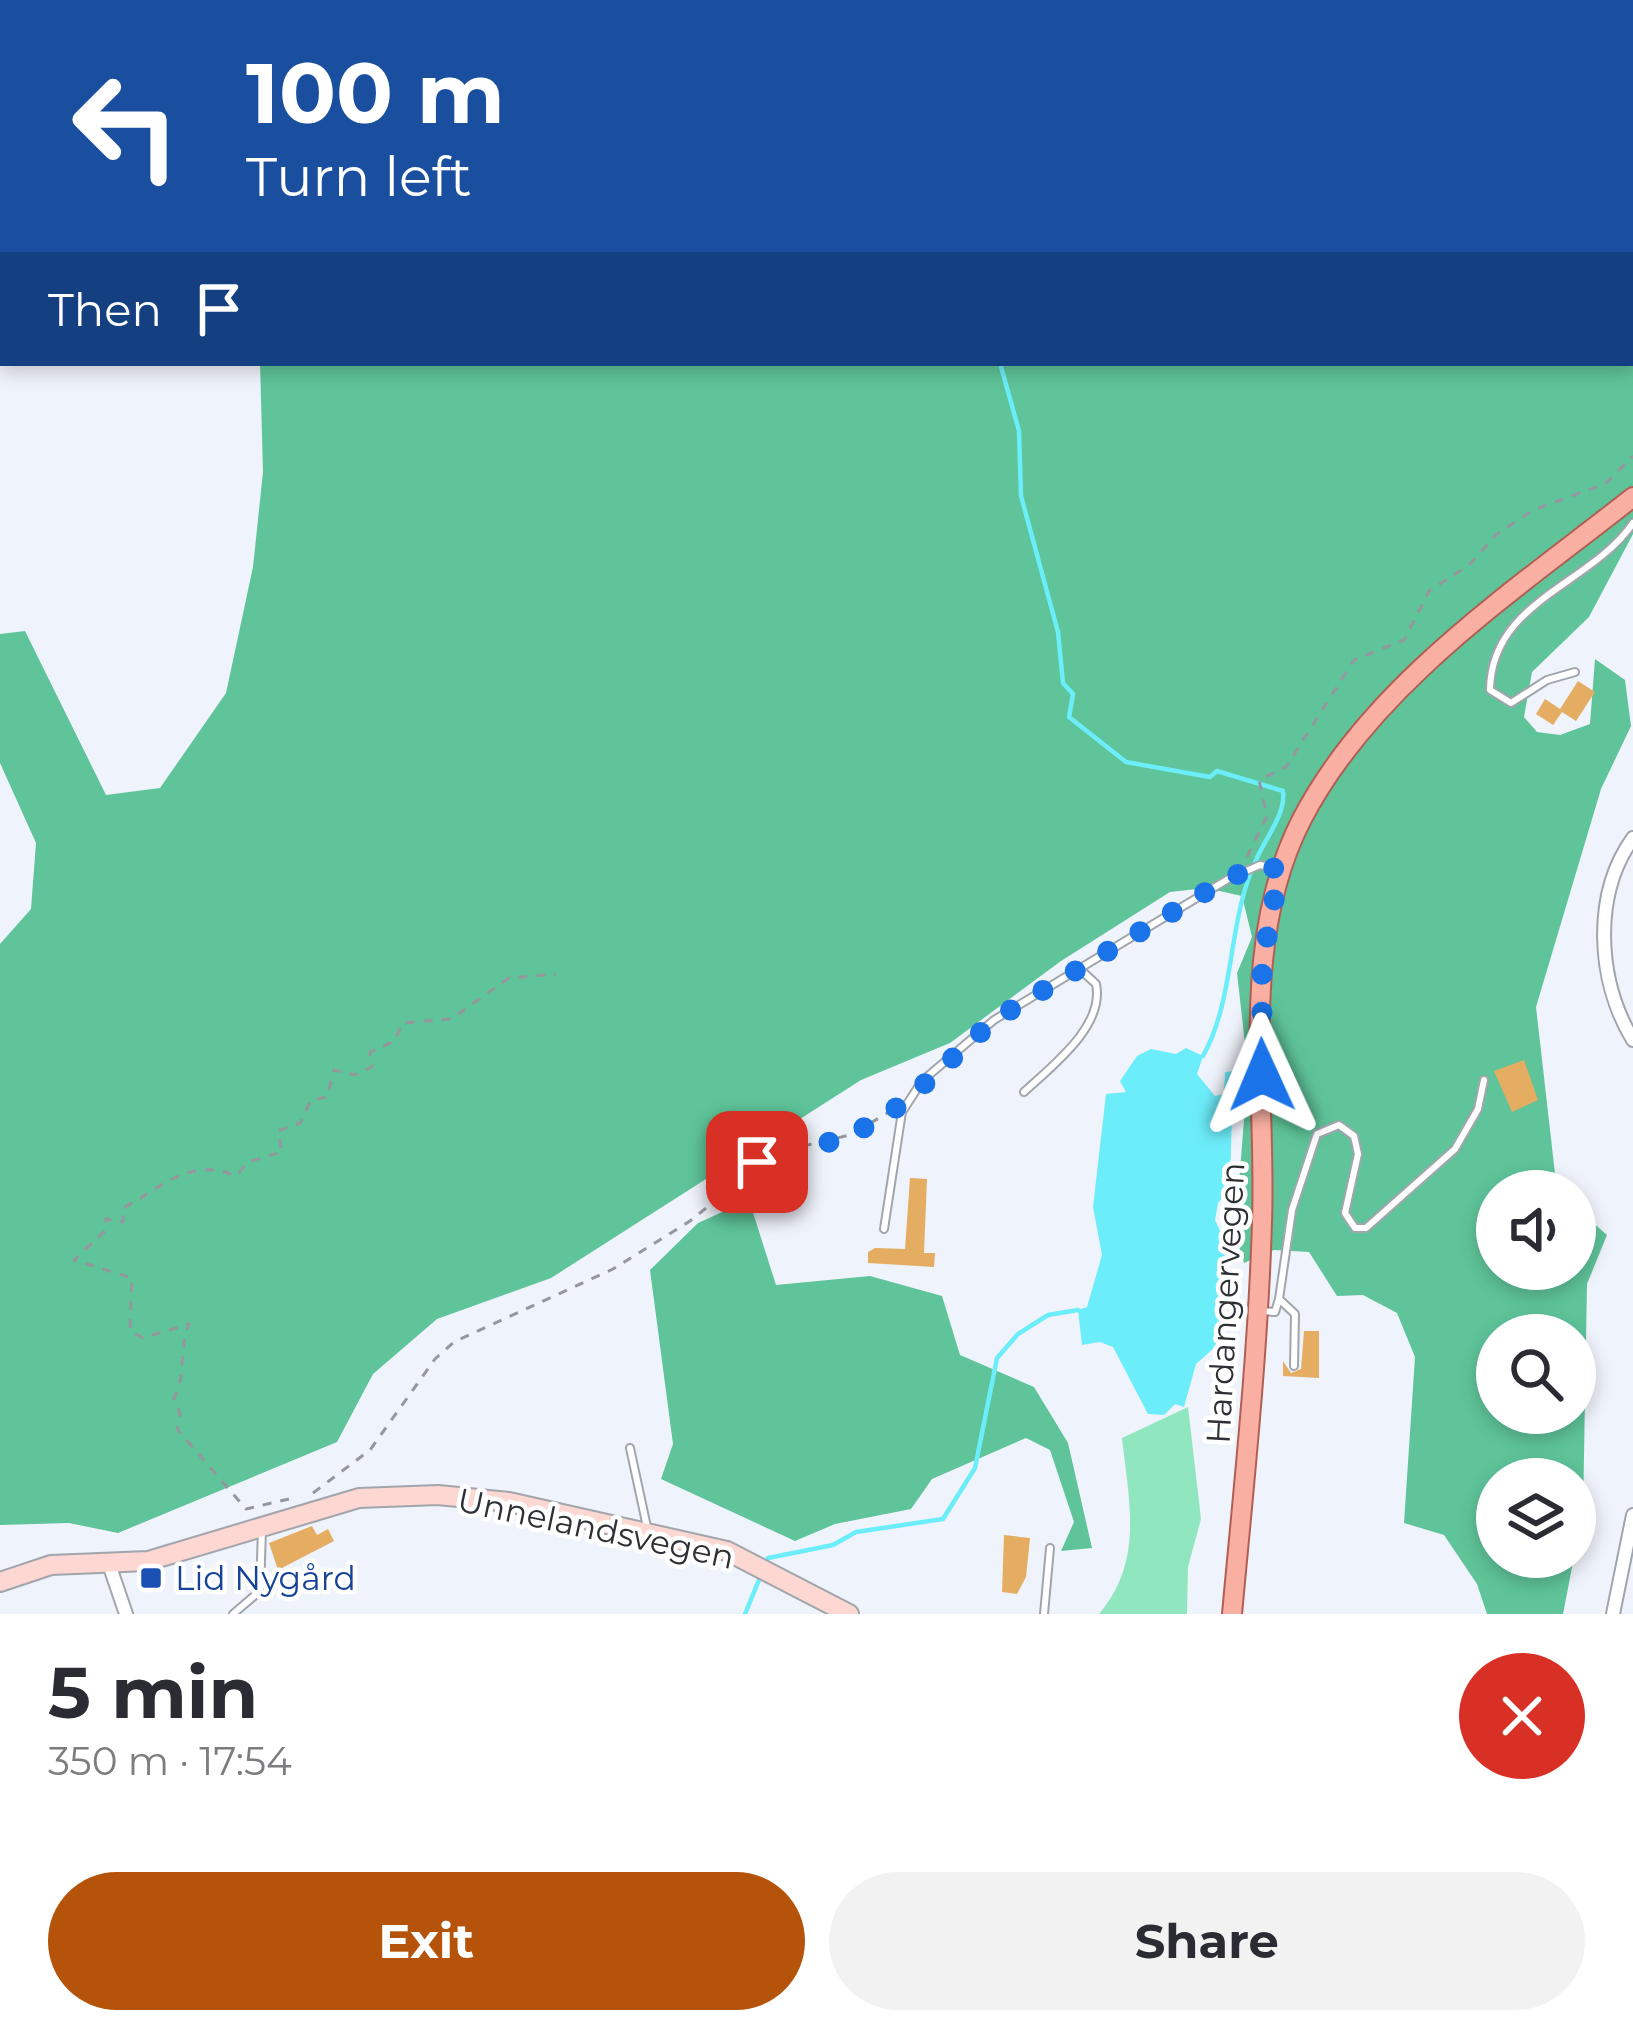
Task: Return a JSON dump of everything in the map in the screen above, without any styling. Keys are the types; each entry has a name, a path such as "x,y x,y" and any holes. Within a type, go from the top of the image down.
{"main road":[{"name":"Hardangervegen","path":"1232,1614 1257,1310 1262,964 1280,869 1319,790 1381,712 1445,651 1633,497"},
{"name":"Unnelandsvegen","path":"0,1582 51,1565 148,1561 359,1498 438,1495 509,1502 728,1551 834,1611"}],"street":[{"path":"1633,838 1610,878 1604,901 1616,1001 1633,1040"},
{"path":"1613,1614 1633,1515"},
{"path":"109,1564 126,1614"}],"lane":[{"path":"1575,672 1547,680 1511,703 1490,690 1491,674 1519,618 1592,566 1633,523"},
{"path":"884,1229 906,1101 994,1020 1250,868 1280,869"},
{"path":"1024,1092 1079,1036 1096,1002 1096,983 1082,971"},
{"path":"1257,1310 1275,1312 1292,1210 1317,1135 1339,1125 1354,1136 1358,1154 1345,1213 1355,1228 1366,1228 1455,1149 1478,1109 1484,1080"},
{"path":"1279,1299 1295,1314 1294,1366"},
{"path":"630,1448 647,1533"},
{"path":"233,1614 260,1591 262,1524"},
{"path":"1043,1614 1050,1548"}],"path":[{"path":"1250,868 1246,860 1267,816 1259,781 1286,767 1354,660 1404,640 1429,591 1469,565 1514,521 1605,484 1633,456"},
{"path":"556,974 509,978 451,1019 402,1024 395,1041 370,1052 372,1067 355,1075 334,1070 327,1097 311,1100 300,1123 278,1131 282,1152 248,1162 236,1176 216,1168 157,1183 123,1208 123,1222 106,1219 105,1231 74,1260 132,1278 130,1331 143,1337 189,1324 181,1344 182,1383 174,1398 177,1429 246,1509 288,1499 306,1505 310,1496 370,1450 435,1359 454,1342 613,1269 690,1221 774,1153 850,1136 906,1101"}],"green space":[{"path":"260,366 1633,366 1633,534 1589,617 1532,672 1524,717 1537,732 1560,735 1590,724 1595,659 1625,680 1631,726 1601,789 1536,1007 1555,1170 1476,1170 1476,1290 1587,1290 1586,1314 1476,1314 1476,1434 1584,1434 1584,1458 1476,1458 1476,1578 1570,1578 1563,1614 1487,1614 1477,1584 1444,1535 1404,1523 1415,1357 1397,1313 1363,1295 1337,1296 1309,1252 1274,1250 1244,1263 1235,1233 1248,1070 1237,973 1252,937 1242,896 1206,888 1170,892 1061,961 950,1043 861,1080 551,1278 437,1319 373,1374 337,1442 118,1533 69,1523 0,1525 0,944 31,909 36,843 0,763 0,634 25,631 106,795 160,788 226,693 253,567 263,472"},
{"path":"749,1200 776,1285 870,1276 942,1296 960,1355 1034,1387 1068,1443 1092,1548 1061,1551 1074,1522 1050,1450 1026,1438 932,1479 911,1509 835,1524 795,1541 661,1479 673,1444 650,1270 698,1223"},
{"path":"1596,1225 1607,1235 1596,1262"},
{"path":"1188,1407 1201,1519 1188,1567 1187,1614 1099,1614 1123,1573 1128,1552 1130,1508 1122,1438"}],"water":[{"path":"1186,1048 1203,1056 1197,1074 1215,1096 1224,1094 1225,1072 1233,1071 1230,1189 1218,1203 1215,1220 1226,1243 1223,1276 1228,1301 1222,1307 1216,1346 1196,1364 1184,1407 1175,1404 1164,1415 1148,1414 1113,1347 1100,1342 1082,1345 1078,1310 1087,1307 1102,1255 1093,1207 1106,1094 1126,1092 1120,1081 1137,1056 1151,1049 1176,1054"}],"building":[{"path":"1578,681 1595,692 1576,721 1562,712 1553,725 1536,714 1545,699 1560,709"},
{"path":"1524,1060 1538,1100 1512,1112 1494,1071"},
{"path":"910,1178 927,1179 924,1253 935,1253 934,1267 868,1263 868,1252 875,1248 905,1249"},
{"path":"1304,1331 1319,1331 1319,1378 1283,1376 1283,1361 1291,1373 1301,1369"},
{"path":"312,1526 317,1535 328,1529 334,1541 278,1570 269,1543"},
{"path":"1004,1535 1030,1538 1026,1577 1017,1594 1002,1592"}],"waterway":[{"path":"1001,366 1019,431 1021,496 1058,632 1063,683 1073,694 1069,717 1126,762 1210,777 1217,771 1283,791 1278,817 1247,882 1221,1009 1203,1056"},
{"path":"768,1558 833,1545 856,1532 943,1519 975,1468 997,1358 1018,1334 1048,1315 1078,1310"},
{"path":"745,1614 761,1575"}],"place":[{"name":"Lid Nygård","path":"151,1578"}],"route":[{"path":"757,1162 789,1148 850,1136 873,1124 906,1101 922,1081 994,1020 1229,878 1268,866 1280,869 1262,964 1262,1075"}]}
